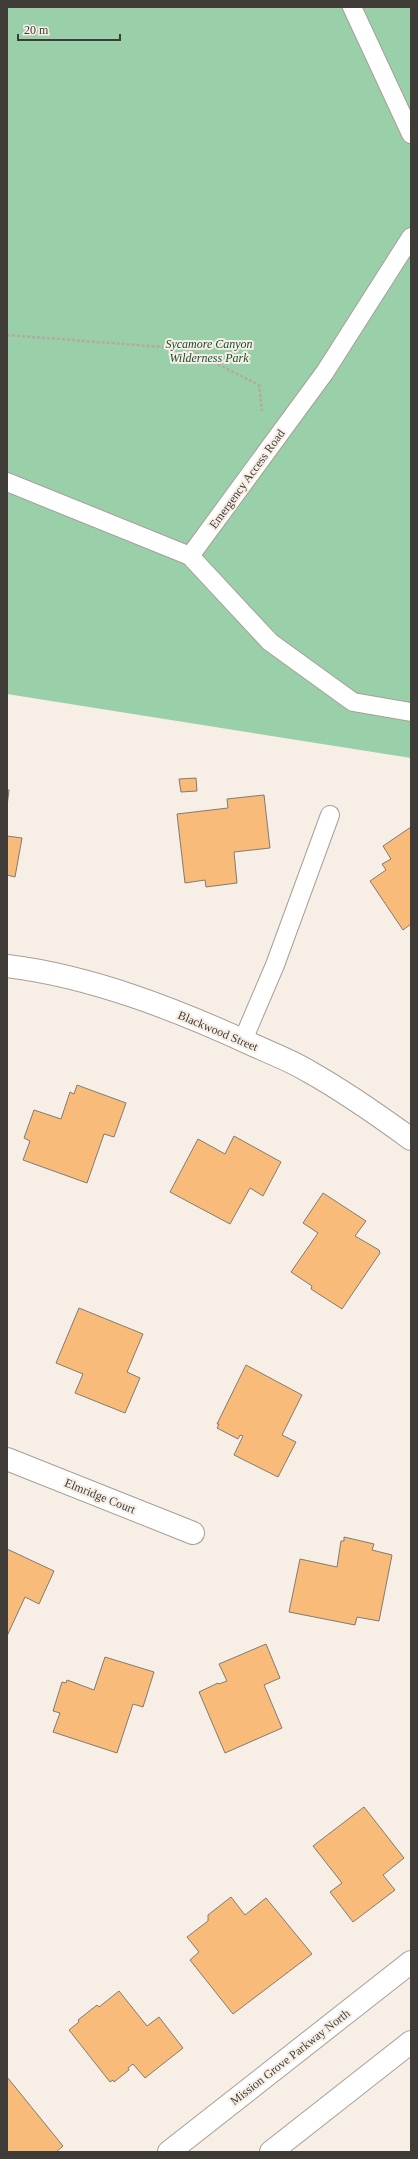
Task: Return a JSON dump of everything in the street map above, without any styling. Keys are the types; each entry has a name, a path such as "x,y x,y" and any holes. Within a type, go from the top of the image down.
{"street":[{"name":"Blackwood Street","path":"7,966 35,969 136,997 243,1040 307,1070 377,1114 411,1139"},
{"name":"Elmridge Court","path":"7,1459 193,1532"},
{"name":"Mission Grove Parkway North","path":"169,2152 411,1962"},
{"path":"271,2152 411,2042"}],"lane":[{"path":"352,7 411,134"},
{"name":"Emergency Access Road","path":"190,556 325,372 411,237"},
{"path":"7,482 190,556 270,642 353,702 411,712"},
{"path":"243,1040 275,965 330,815"}],"path":[{"path":"7,335 188,349 259,385 266,454"}],"green space":[{"name":"Sycamore Canyon Wilderness Park","path":"7,7 411,7 411,758 7,694"}],"building":[{"path":"196,778 197,791 181,792 179,779"},
{"path":"7,790 9,790 7,806"},
{"path":"264,795 270,848 234,852 237,883 206,887 205,880 185,883 177,814 228,808 227,799"},
{"path":"411,827 411,924 403,930 370,881 386,870 382,864 391,859 383,846"},
{"path":"7,836 22,838 15,877 7,875"},
{"path":"77,1085 126,1103 114,1137 104,1134 87,1183 23,1160 30,1141 24,1138 34,1110 61,1119 70,1092 74,1094"},
{"path":"234,1136 281,1162 263,1196 250,1188 230,1224 170,1192 198,1139 225,1154"},
{"path":"323,1193 366,1221 355,1236 379,1250 380,1253 342,1309 311,1289 312,1286 291,1272 318,1233 303,1223"},
{"path":"79,1308 143,1334 127,1372 140,1378 125,1413 75,1393 83,1374 56,1363"},
{"path":"246,1365 302,1395 282,1435 296,1442 278,1477 234,1455 243,1436 240,1435 238,1439 217,1428 219,1424 217,1424"},
{"path":"344,1537 374,1544 372,1550 392,1555 379,1621 357,1617 355,1625 289,1612 300,1559 337,1567 341,1541 344,1541"},
{"path":"7,1549 54,1571 39,1604 25,1597 7,1636"},
{"path":"266,1644 280,1678 264,1685 282,1728 225,1753 199,1692 218,1683 227,1681 219,1664"},
{"path":"105,1657 154,1672 143,1707 133,1704 117,1753 53,1732 60,1713 53,1711 62,1682 66,1683 67,1680 94,1690"},
{"path":"364,1807 404,1858 383,1875 395,1890 353,1922 330,1892 342,1883 313,1846"},
{"path":"231,1897 245,1915 266,1898 312,1954 233,2014 190,1960 199,1952 187,1937 208,1921 208,1915"},
{"path":"119,1991 147,2026 159,2017 183,2048 145,2078 133,2064 128,2068 129,2070 114,2082 113,2080 110,2082 69,2030 79,2022 78,2020 97,2005 99,2007"},
{"path":"7,2077 63,2146 56,2152 7,2152"}]}
